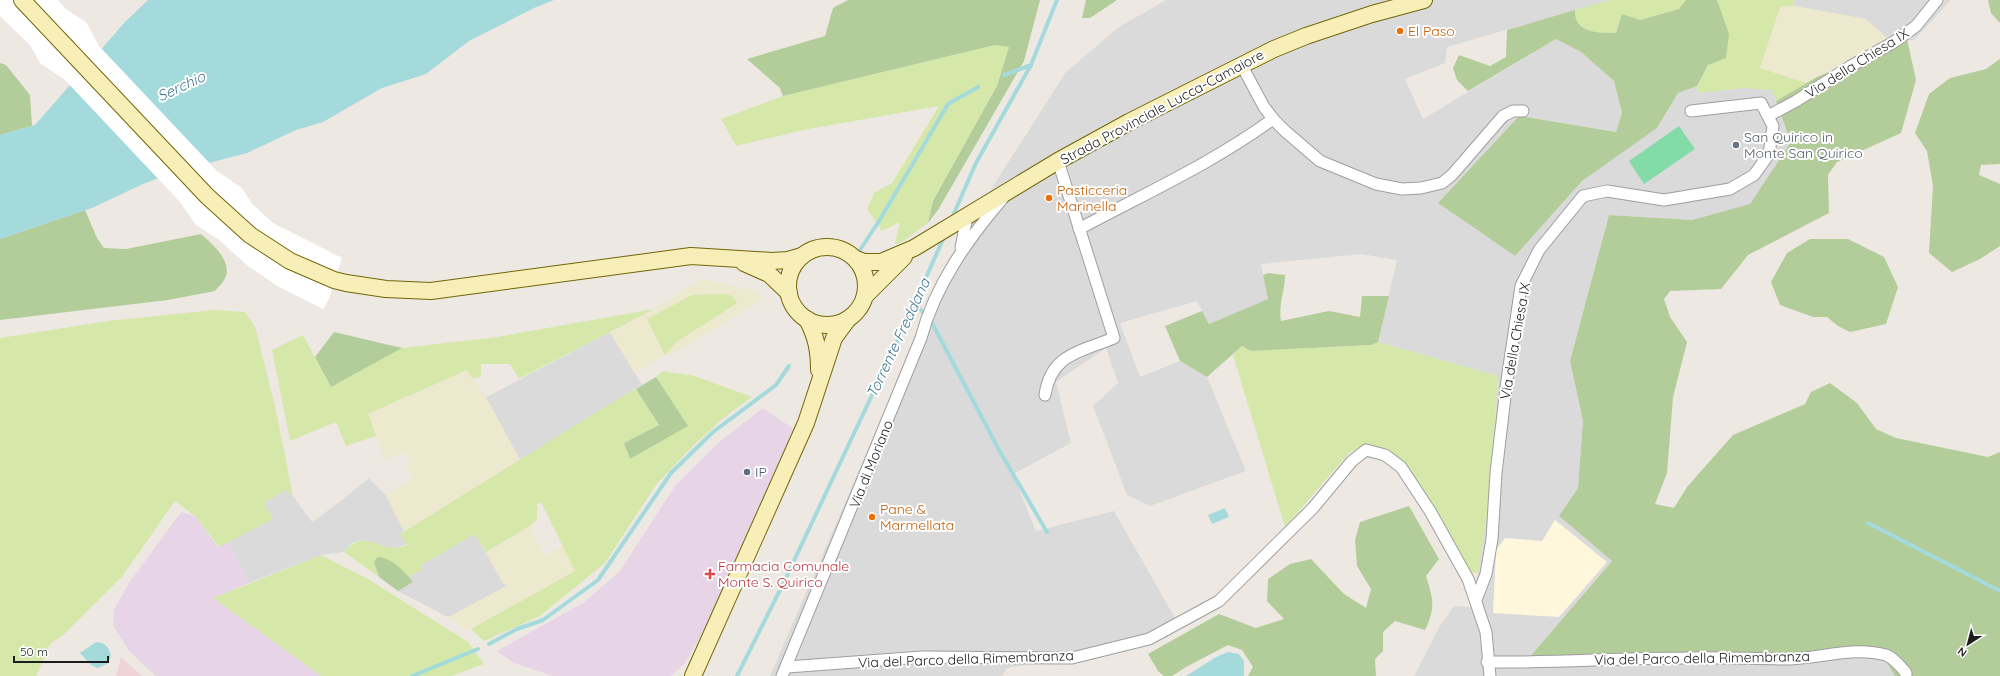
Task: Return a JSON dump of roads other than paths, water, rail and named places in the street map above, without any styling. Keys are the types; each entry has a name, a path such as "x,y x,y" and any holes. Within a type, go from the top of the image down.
{"main road":[{"path":"22,0 207,196 244,230 266,247 290,260 334,280 386,289 431,291 691,256 772,261 802,256 815,249 830,247 844,250 856,259 864,273 866,280 865,296 859,309 848,318 834,338 806,423 693,676"},
{"name":"Strada Provinciale Lucca-Camaiore","path":"856,259 864,262 881,262 914,248 1058,161 1129,122 1241,64 1306,36 1372,14 1424,0"},
{"name":"Strada Provinciale Lucca-Camaiore","path":"865,296 914,248"},
{"path":"802,256 790,272 789,293 795,308 806,319 813,331 819,349 820,379"},
{"path":"737,260 769,274 789,293"},
{"path":"806,319 815,323 832,324 848,318"},
{"path":"684,676 708,641"}],"street":[{"name":"Via della Chiesa IX","path":"1476,600 1486,574 1492,539 1496,473 1507,375 1521,286 1538,250 1583,196 1607,191 1664,200 1730,189 1748,179 1754,175 1769,154 1773,126 1768,116 1796,101 1851,66 1894,42 1916,26 1937,0"},
{"path":"1241,64 1264,107 1273,119 1320,161 1376,184 1402,189 1420,188 1442,183 1503,116 1513,111 1523,111"},
{"path":"1691,111 1761,103 1768,116"},
{"path":"1078,229 1206,162 1244,140 1273,119"},
{"path":"1045,395 1050,374 1056,365 1063,359 1114,338 1078,229 1058,161"},
{"name":"Via di Moriano","path":"784,671 916,351 926,318 961,249 1011,189"},
{"path":"963,218 976,231"},
{"path":"961,249 963,218"},
{"name":"Via di Moriano","path":"961,249 963,218"},
{"name":"Via del Parco della Rimembranza","path":"784,671 922,657 1072,658 1150,639 1219,601 1313,508 1352,461 1366,450 1385,455 1401,467 1430,511 1468,579 1486,632 1487,662 1490,676"},
{"name":"Via del Parco della Rimembranza","path":"1487,662 1530,663 1685,658 1736,660 1797,659 1852,651 1888,656 1899,665 1906,673 1906,676"}],"water":[{"name":"Serchio","path":"148,0 554,0 534,8 469,41 426,74 382,88 323,122 296,130 247,153 178,171 143,184 92,208 0,239 0,135 35,125 125,22"},
{"path":"1225,508 1229,517 1212,524 1208,515"},
{"path":"96,642 107,646 111,657 107,664 98,668 91,665 80,653"},
{"path":"1228,652 1239,654 1244,661 1244,676 1186,676 1218,656"}],"waterway":[{"name":"Torrente Freddana","path":"951,220 976,163 1031,65 1057,0"},
{"path":"1004,75 1031,65"},
{"path":"860,250 879,221 948,104 978,87"},
{"name":"Torrente Freddana","path":"737,676 784,582 905,325 944,237"},
{"path":"915,303 932,323 999,450 1047,532"},
{"path":"489,644 517,629 543,620 598,580 671,473 713,432 776,385 789,366"},
{"path":"1868,523 2000,591"},
{"path":"412,676 478,649"}],"place":[{"name":"El Paso","path":"1400,31"},
{"name":"San Quirico in Monte San Quirico","path":"1736,145"},
{"name":"Pasticceria Marinella","path":"1049,198"},
{"name":"IP","path":"747,472"},
{"name":"Pane & Marmellata","path":"872,517"},
{"name":"Farmacia Comunale Monte S. Quirico","path":"710,574"}]}
